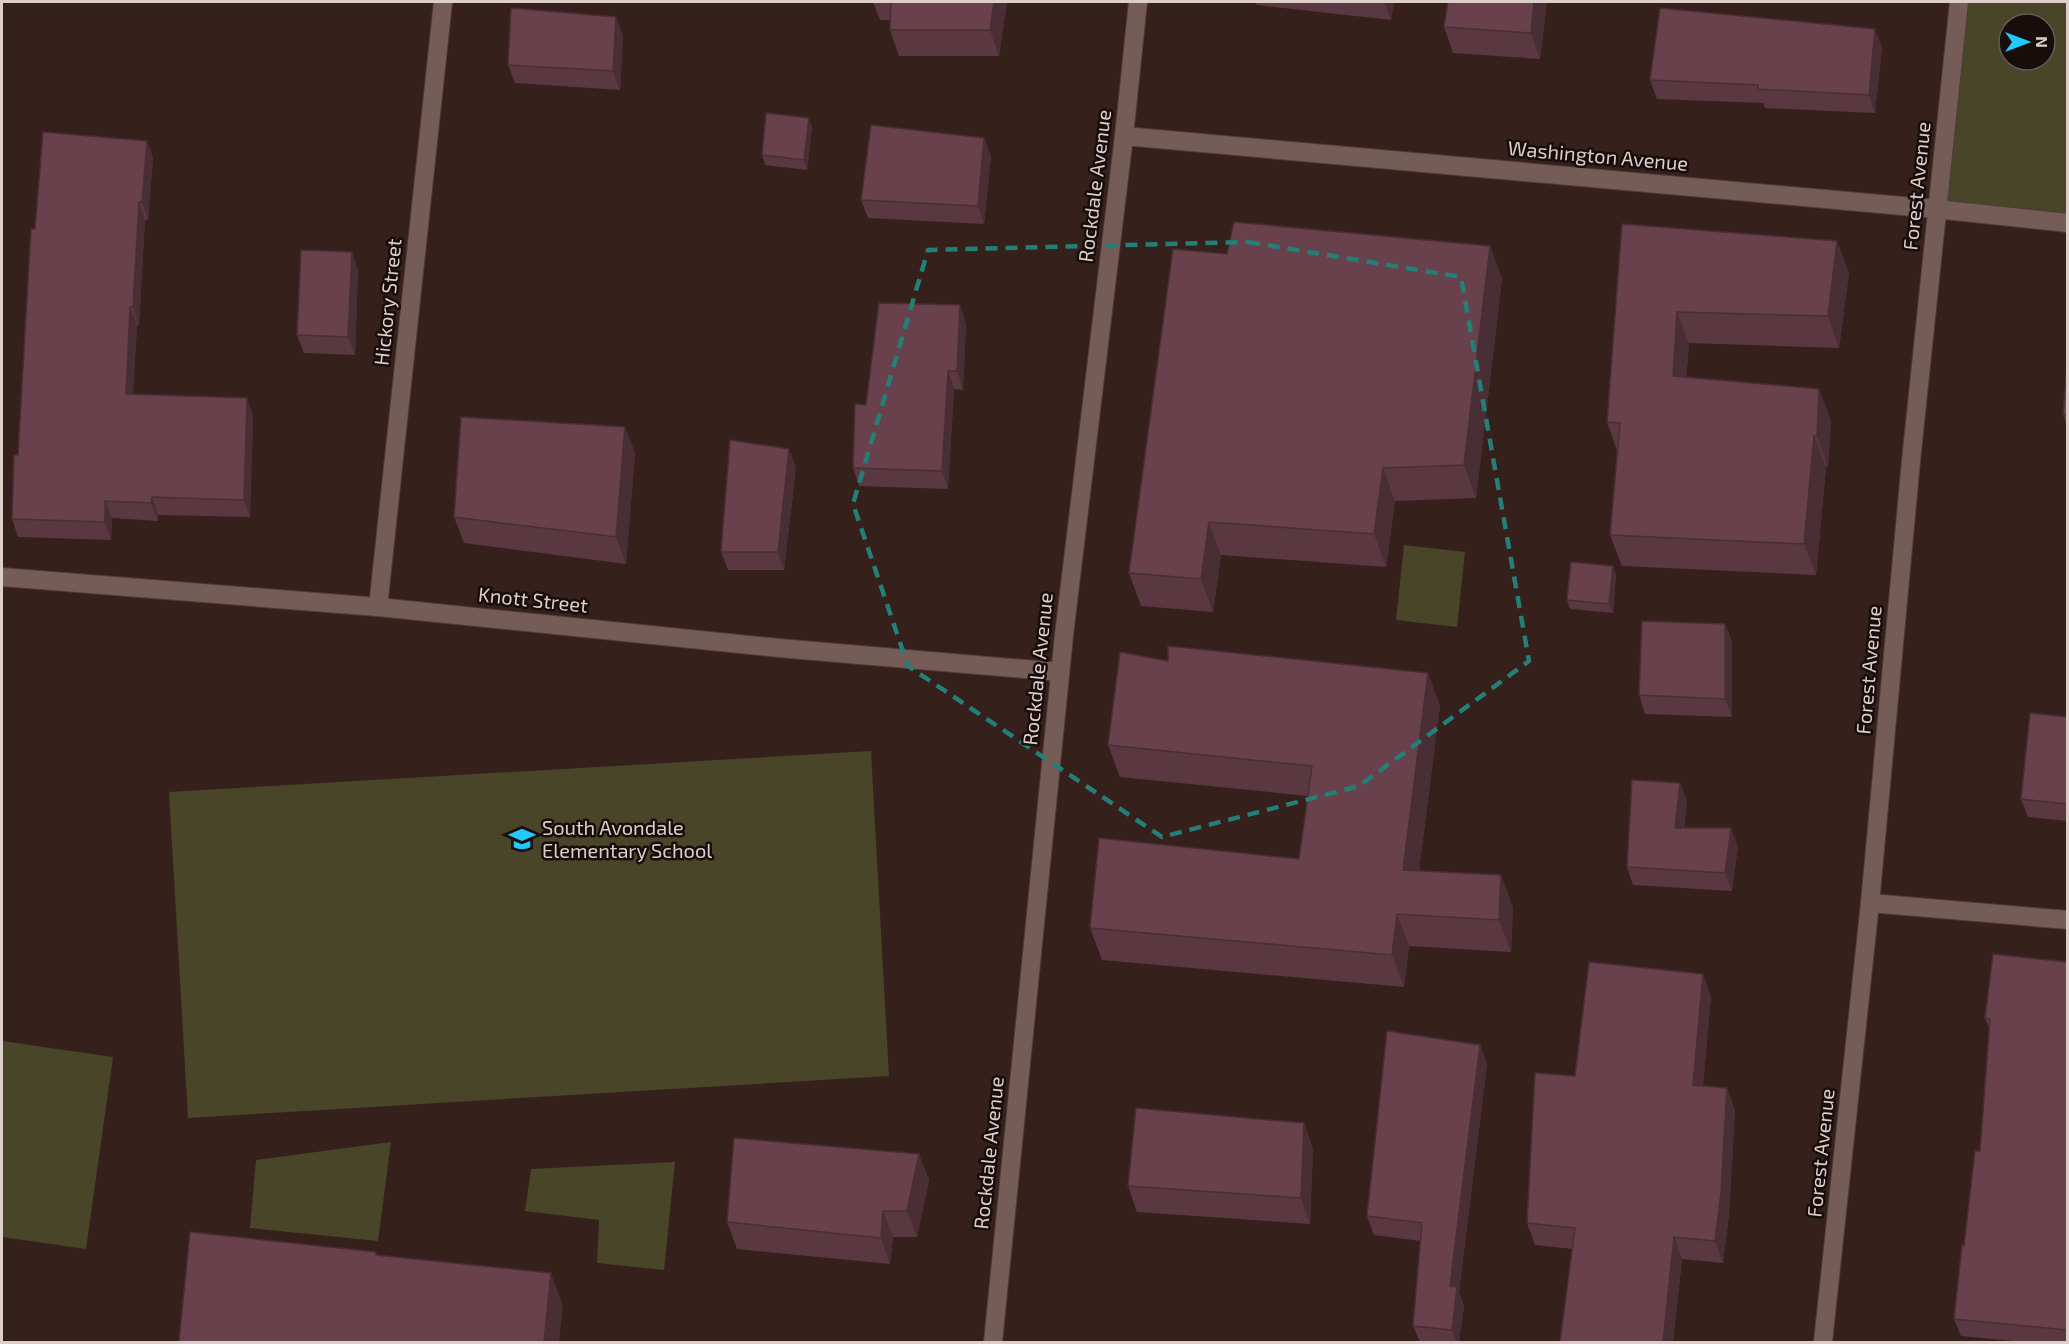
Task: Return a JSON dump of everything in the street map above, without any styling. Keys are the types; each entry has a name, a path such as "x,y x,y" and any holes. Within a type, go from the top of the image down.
{"street":[{"name":"Hickory Street","path":"378,607 443,2"},
{"name":"Rockdale Avenue","path":"993,1342 1060,672 1138,2"},
{"name":"Forest Avenue","path":"1823,1342 1870,903 1911,461 1959,2"},
{"name":"Washington Avenue","path":"1124,136 1936,209 2067,223"},
{"name":"Knott Street","path":"2,577 378,607 768,646 1060,672"},
{"path":"1870,903 2067,920"}],"highlighted area":[{"path":"1248,242 1461,277 1529,661 1359,786 1162,837 908,666 853,504 928,250"}],"shaded area":[{"path":"1959,2 2067,2 2067,223 1936,209"},
{"path":"1404,545 1465,552 1457,627 1396,620"},
{"path":"871,751 889,1076 188,1118 169,792"},
{"path":"2,1041 113,1057 86,1249 2,1237"},
{"path":"391,1142 378,1241 250,1228 256,1160"},
{"path":"675,1162 664,1270 597,1263 599,1220 525,1211 531,1169"}],"building":[{"path":"891,2 994,2 990,30 890,30"},
{"path":"1448,2 1534,2 1531,33 1444,27"},
{"path":"511,8 616,17 613,71 508,65"},
{"path":"1660,8 1875,29 1869,95 1758,89 1758,85 1650,80"},
{"path":"766,113 809,118 804,160 762,155"},
{"path":"871,125 984,138 978,206 861,200"},
{"path":"43,132 147,141 142,202 139,202 133,307 130,307 126,394 247,398 244,500 152,497 151,503 105,501 105,522 12,519 14,455 18,455 31,229 35,229"},
{"path":"1234,222 1490,246 1464,465 1383,468 1374,534 1209,522 1201,579 1129,573 1173,249 1227,254"},
{"path":"1622,224 1837,241 1828,316 1677,312 1673,376 1819,389 1817,436 1814,436 1804,544 1610,535 1620,423 1607,422"},
{"path":"301,250 352,252 348,337 297,335"},
{"path":"879,303 960,305 957,371 948,371 942,471 853,468 855,404 866,405"},
{"path":"2067,366 2067,415 2063,414"},
{"path":"461,417 625,427 616,537 454,517"},
{"path":"730,440 789,449 778,552 721,552"},
{"path":"1571,562 1613,566 1609,604 1567,600"},
{"path":"1642,621 1725,624 1725,699 1639,695"},
{"path":"1168,646 1428,673 1403,870 1501,875 1499,920 1397,914 1392,955 1090,928 1099,838 1299,859 1312,766 1108,745 1120,652 1168,661"},
{"path":"2030,713 2067,717 2067,804 2021,799"},
{"path":"1632,780 1680,783 1675,828 1731,828 1725,873 1627,867"},
{"path":"1993,954 2067,962 2067,1330 1954,1319 1975,1151 1980,1151 1990,1019 1985,1018"},
{"path":"1589,962 1703,974 1693,1085 1727,1088 1721,1193 1715,1241 1674,1237 1663,1342 1560,1342 1575,1228 1527,1223 1535,1073 1575,1076"},
{"path":"1387,1031 1480,1045 1450,1286 1457,1287 1452,1330 1413,1326 1422,1223 1367,1216"},
{"path":"1136,1108 1304,1123 1301,1198 1128,1186"},
{"path":"734,1138 919,1154 907,1211 883,1211 881,1238 727,1222"},
{"path":"190,1232 376,1252 376,1255 551,1273 544,1342 179,1342"}],"place":[{"name":"South Avondale Elementary School","path":"522,839"}]}
